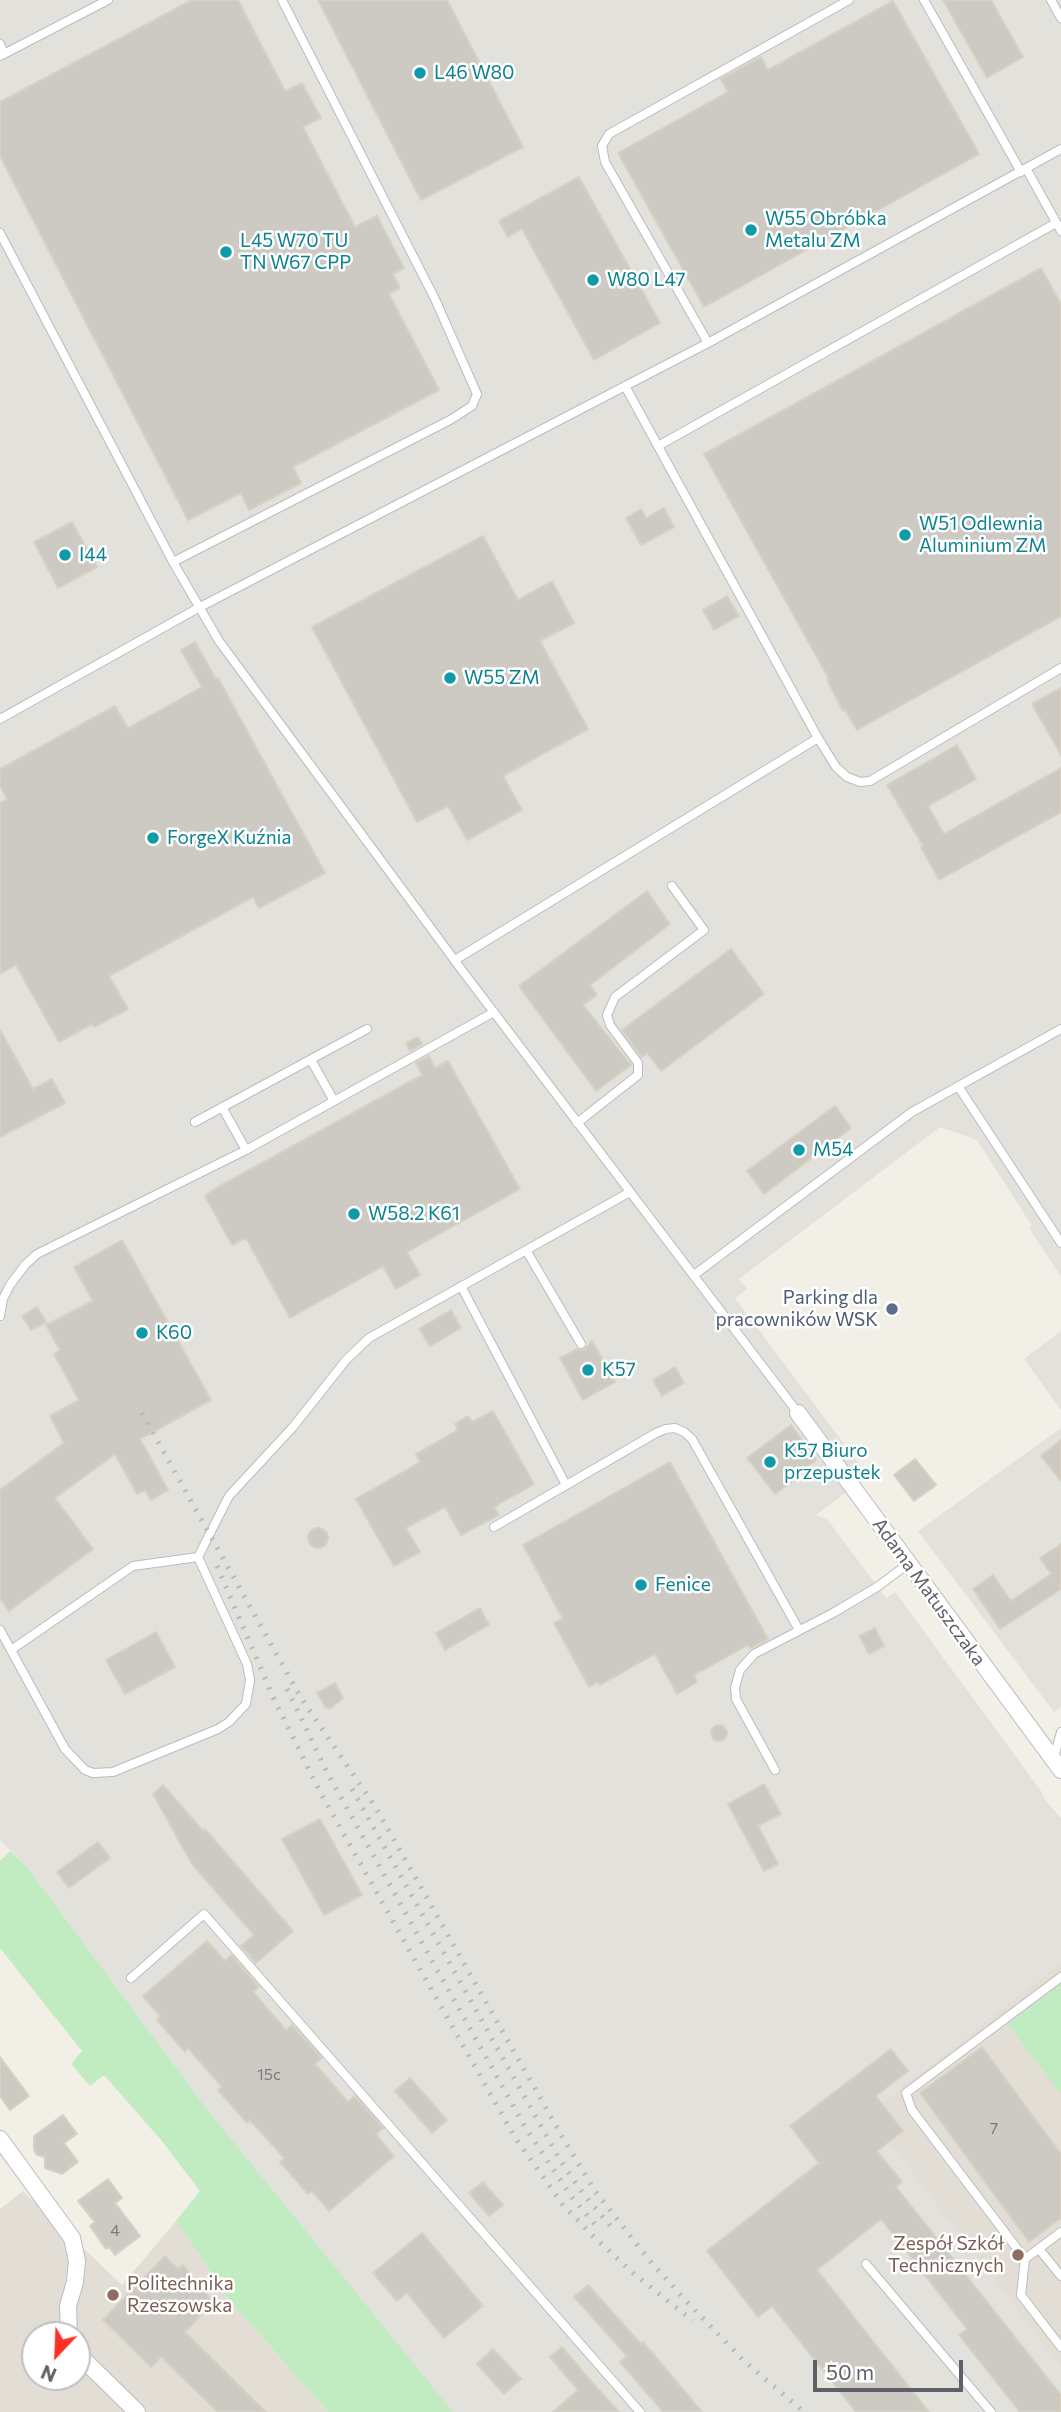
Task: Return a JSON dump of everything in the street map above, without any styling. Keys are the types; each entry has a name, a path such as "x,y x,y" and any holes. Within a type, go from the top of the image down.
{"street":[{"name":"Adama Matuszczaka","path":"798,1413 1058,1765"},
{"path":"0,2139 72,2238 77,2261 68,2306 69,2321"},
{"path":"91,2367 137,2412"}],"lane":[{"path":"0,44 2,55 108,0"},
{"path":"173,562 450,420 472,406 477,394 435,299 282,0"},
{"path":"708,343 605,162 602,146 609,134 849,0"},
{"path":"658,446 1059,227 924,0"},
{"path":"1051,0 1061,18"},
{"path":"0,719 200,607 708,343 1061,149"},
{"path":"0,233 173,562 236,666 798,1413"},
{"path":"625,386 818,738 836,767 847,777 860,782 870,780 1061,668"},
{"path":"455,960 818,738"},
{"path":"578,1123 638,1074 638,1063 610,1025 607,1015 615,997 704,930 672,886"},
{"path":"0,1316 3,1299 10,1285 37,1254 246,1150 494,1012"},
{"path":"195,1122 367,1029"},
{"path":"694,1275 912,1112 1061,1029"},
{"path":"311,1060 334,1101"},
{"path":"958,1086 1061,1243"},
{"path":"222,1107 246,1150"},
{"path":"198,1557 229,1496 293,1427 369,1338 630,1192"},
{"path":"526,1250 581,1344"},
{"path":"461,1286 566,1485"},
{"path":"494,1527 666,1429 675,1428 692,1439 799,1630"},
{"path":"0,1630 65,1749 85,1770 93,1773 113,1772 218,1729 239,1714 246,1704 250,1680 247,1664 198,1557"},
{"path":"11,1650 133,1566 198,1557"},
{"path":"775,1770 736,1699 736,1678 746,1661 754,1654 877,1587 908,1564"},
{"path":"1058,1765 1061,1732"},
{"path":"131,1978 204,1914 640,2412"},
{"path":"1026,2259 912,2110 906,2092 1061,1977"},
{"path":"1061,2232 1026,2259 1021,2295 1061,2347"},
{"path":"1039,2249 1061,2276"},
{"path":"866,2264 991,2412"}],"shaded area":[{"path":"0,0 1061,0 1061,1276 977,1140 940,1127 739,1279 747,1289 735,1298 868,1476 816,1515 827,1519 886,1598 895,1592 1045,1800 1061,1818 1061,1962 867,2114 1061,2368 1061,2412 452,2412 206,2108 27,1867 0,1840"},
{"path":"1061,1331 1061,1410 1024,1359"},
{"path":"1061,1428 1061,1707 1054,1712 918,1531"},
{"name":"Zespół Szkół Technicznych","path":"1061,1962 1061,2368 867,2114"},
{"name":"Politechnika Rzeszowska","path":"23,2191 122,2285 176,2221 233,2304 328,2412 0,2412 0,2209"}],"green space":[{"path":"10,1851 27,1867 206,2108 453,2412 328,2412 233,2304 176,2221 200,2191 162,2141 104,2075 90,2086 71,2064 82,2051 0,1948 0,1861"},
{"path":"1061,1984 1061,2094 1008,2024"}],"building":[{"name":"L45 W70 TU TN W67 CPP","path":"192,0 238,0 285,91 302,83 321,118 303,127 355,227 377,216 404,268 393,274 400,288 389,294 439,390 293,467 301,483 249,510 241,493 188,520 0,156 0,102"},
{"name":"L46 W80","path":"318,0 447,0 523,147 421,200"},
{"path":"943,0 991,0 1023,57 987,78"},
{"name":"W55 Obróbka Metalu ZM","path":"893,1 979,154 704,307 618,153 728,92 721,79 761,57 768,70"},
{"name":"W80 L47","path":"579,177 660,323 594,360 522,229 508,237 499,221"},
{"name":"W51 Odlewnia Aluminium ZM","path":"1041,268 1061,304 1061,616 857,730 845,710 843,711 827,680 829,679 704,454"},
{"path":"664,508 674,527 641,545 626,518 641,509 646,518"},
{"name":"I44","path":"72,522 97,567 58,588 34,542"},
{"name":"W55 ZM","path":"483,536 518,600 552,581 574,623 540,641 588,729 503,776 522,810 467,840 448,806 417,822 312,627"},
{"path":"727,596 739,616 714,630 703,610"},
{"name":"ForgeX Kuźnia","path":"195,642 216,679 218,678 325,873 259,908 253,897 109,976 128,1009 59,1042 16,965 0,974 0,803 7,799 0,786 0,769 115,706 128,728 202,687 181,650"},
{"path":"1061,688 1061,755 1032,704"},
{"path":"957,745 976,779 928,806 944,834 1061,768 1061,812 939,880 921,847 923,846 887,785"},
{"path":"647,891 670,924 590,985 597,995 583,1005 631,1065 596,1091 519,986"},
{"path":"731,949 764,994 661,1071 647,1053 642,1057 622,1030"},
{"path":"0,1030 33,1089 52,1079 65,1103 0,1137"},
{"path":"418,1037 422,1044 410,1051 406,1043"},
{"name":"W58.2 K61","path":"429,1056 435,1068 448,1061 520,1189 407,1252 420,1275 396,1289 383,1266 290,1318 246,1238 232,1245 205,1196 422,1075 416,1063"},
{"name":"M54","path":"835,1106 851,1128 764,1194 747,1171"},
{"path":"122,1240 211,1400 140,1439 168,1490 151,1500 145,1490 137,1494 115,1454 55,1498 93,1549 9,1611 0,1598 0,1490 64,1443 50,1416 79,1400 54,1354 60,1350 46,1325 93,1301 74,1267"},
{"path":"37,1307 46,1322 31,1330 22,1316"},
{"path":"451,1310 461,1328 430,1346 419,1329"},
{"name":"K57","path":"592,1341 615,1382 583,1400 560,1358 577,1349 584,1350"},
{"path":"675,1367 684,1383 662,1396 653,1380"},
{"path":"493,1411 534,1484 494,1507 499,1515 461,1535 445,1507 406,1528 420,1552 394,1566 356,1499 420,1462 416,1454 458,1430 455,1424 468,1416 472,1422"},
{"name":"K57 Biuro przepustek","path":"791,1425 816,1460 775,1494 747,1458"},
{"path":"1061,1440 1061,1481 1041,1456"},
{"path":"915,1459 936,1485 914,1501 894,1475"},
{"name":"Fenice","path":"670,1462 768,1639 750,1648 748,1645 694,1675 697,1682 677,1694 655,1654 600,1685 598,1682 589,1687 554,1623 563,1619 523,1545"},
{"path":"318,1528 325,1531 328,1538 325,1545 318,1548 311,1545 308,1538 311,1531"},
{"path":"1061,1544 1061,1589 1000,1629 973,1589 993,1575 1011,1601 1051,1574 1040,1558"},
{"path":"480,1608 489,1625 445,1650 436,1633"},
{"path":"875,1628 884,1646 869,1654 859,1636"},
{"path":"156,1632 175,1667 125,1694 106,1660"},
{"path":"335,1683 343,1698 330,1709 326,1708 317,1693"},
{"path":"716,1725 722,1725 727,1733 725,1739 716,1741 711,1736 711,1730"},
{"path":"764,1784 781,1814 758,1826 778,1864 764,1871 728,1804"},
{"path":"163,1785 203,1831 205,1829 293,1931 256,1963 241,1946 254,1935 192,1864 153,1794"},
{"path":"320,1819 362,1895 324,1915 282,1839"},
{"path":"98,1842 110,1858 69,1888 57,1872"},
{"path":"207,1941 225,1961 231,1955 259,1987 253,1992 286,2030 292,2025 322,2058 315,2064 348,2102 355,2096 383,2128 376,2134 394,2156 329,2211 312,2191 308,2194 280,2162 284,2158 250,2120 247,2123 218,2090 222,2087 188,2048 185,2052 157,2020 160,2016 143,1996"},
{"path":"982,2047 1061,2154 1061,2218 1029,2242 920,2093"},
{"path":"891,2049 908,2071 876,2096 903,2131 877,2151 902,2182 896,2187 1061,2395 1061,2412 1020,2412 959,2335 967,2329 881,2219 817,2270 929,2412 856,2412 772,2306 758,2317 707,2251 819,2163 790,2126"},
{"path":"0,2057 29,2096 10,2110 0,2096"},
{"path":"410,2078 447,2120 432,2133 395,2091"},
{"path":"63,2115 77,2134 64,2143 78,2162 62,2174 45,2168 45,2157 37,2155 34,2150 34,2136"},
{"path":"108,2179 122,2198 115,2203 140,2236 115,2255 109,2247 106,2249 90,2226 95,2222 78,2201"},
{"path":"483,2182 503,2205 489,2216 469,2193"},
{"path":"422,2233 483,2306 444,2338 407,2293 397,2301 373,2273"},
{"path":"165,2256 178,2269 183,2265 213,2302 185,2332 266,2412 218,2412 161,2357 151,2367 103,2320"},
{"path":"588,2285 641,2344 643,2342 702,2412 663,2412 620,2362 627,2356 574,2297"},
{"path":"562,2347 619,2412 553,2412 578,2390 550,2357"},
{"path":"493,2349 521,2379 504,2394 477,2364"}],"railway":[{"path":"142,1413 301,1698 376,1808 595,2191 650,2261 688,2303 743,2360 804,2412"},
{"path":"217,1566 273,1697 319,1790 514,2136 563,2205 633,2273 693,2321"},
{"path":"287,1689 329,1776 525,2127 571,2196 597,2227"},
{"path":"352,1789 560,2160 612,2228"}],"place":[{"name":"L46 W80","path":"420,73"},
{"name":"W55 Obróbka Metalu ZM","path":"751,230"},
{"name":"L45 W70 TU TN W67 CPP","path":"226,252"},
{"name":"W80 L47","path":"593,280"},
{"name":"W51 Odlewnia Aluminium ZM","path":"905,535"},
{"name":"I44","path":"65,555"},
{"name":"W55 ZM","path":"450,678"},
{"name":"ForgeX Kuźnia","path":"153,838"},
{"name":"M54","path":"799,1150"},
{"name":"W58.2 K61","path":"354,1214"},
{"name":"Parking dla pracowników WSK","path":"892,1309"},
{"name":"K60","path":"142,1333"},
{"name":"K57","path":"588,1370"},
{"name":"K57 Biuro przepustek","path":"770,1462"},
{"name":"Fenice","path":"641,1585"},
{"name":"Zespół Szkół Technicznych","path":"1018,2255"},
{"name":"Politechnika Rzeszowska","path":"113,2295"}]}
